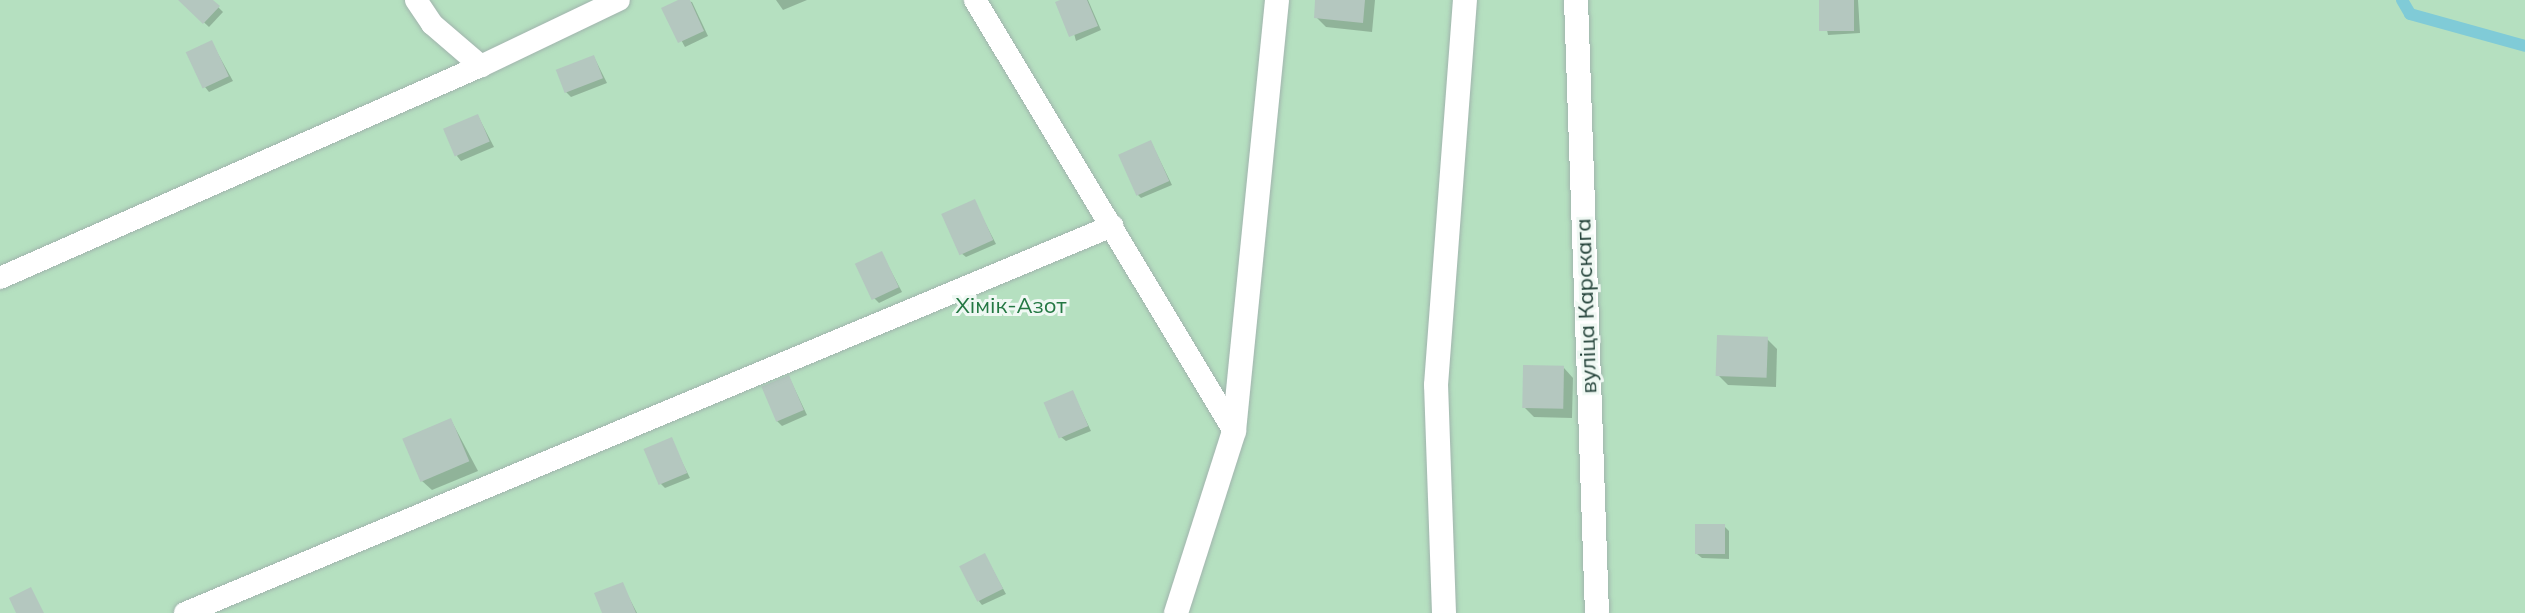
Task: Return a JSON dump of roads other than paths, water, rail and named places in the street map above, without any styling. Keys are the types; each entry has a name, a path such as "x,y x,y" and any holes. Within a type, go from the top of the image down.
{"street":[{"path":"1176,613 1234,431 1277,0"},
{"path":"1444,613 1436,385 1465,0"},
{"name":"вуліца Карскага","path":"1576,0 1597,613"}],"lane":[{"path":"416,0 432,24 481,66"},
{"path":"0,278 481,66 619,0"},
{"path":"975,0 1234,431"},
{"path":"185,613 1112,226"}],"waterway":[{"path":"2402,0 2410,14 2525,46"}],"park label":[{"name":"Хімік-Азот","path":"1011,306"}]}
